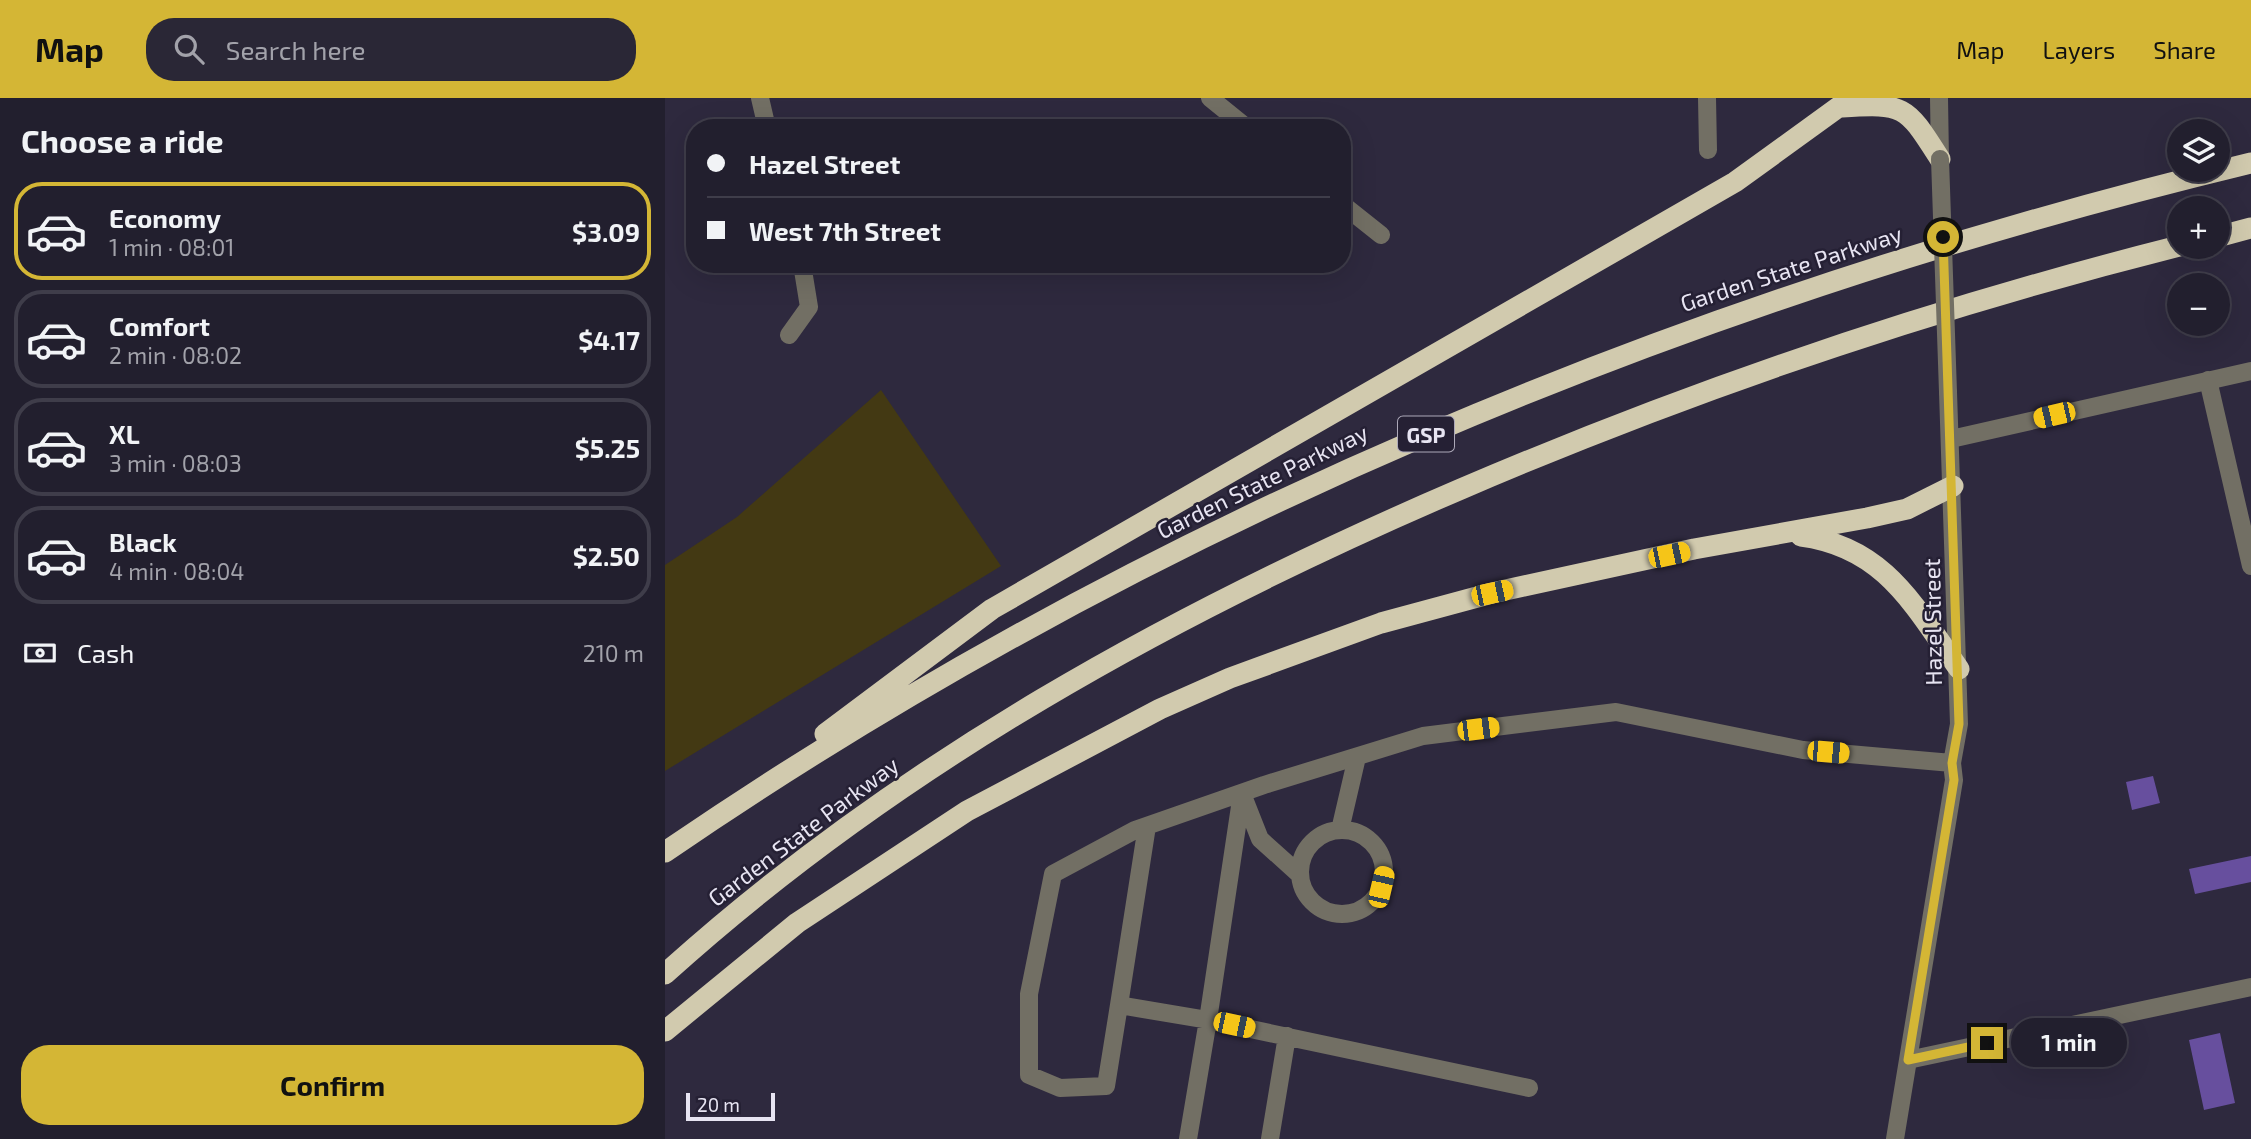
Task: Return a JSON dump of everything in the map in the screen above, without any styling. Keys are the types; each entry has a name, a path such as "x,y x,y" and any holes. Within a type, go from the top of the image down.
{"highway":[{"path":"699,829 992,609 1735,182 1846,102 1887,104 1914,118 1940,159"},
{"name":"Garden State Parkway","path":"665,852 888,710 1081,601 1278,501 1470,415 1668,337 1864,270 2066,210 2251,163"},
{"path":"2230,234 2251,229"},
{"name":"Garden State Parkway","path":"665,975 804,859 933,767 1140,642 1307,557 1498,473 1688,397 1880,330 2167,249"},
{"path":"665,1031 797,923 883,864 978,804 1160,709 1277,660 1381,623 1492,593 1695,549 1907,509 1953,486"},
{"path":"1764,538 1797,536 1825,539 1846,546 1867,559 1906,595 1959,669"}],"street":[{"path":"760,98 765,119"},
{"path":"1210,98 1236,119"},
{"path":"1707,98 1708,150"},
{"name":"Hazel Street","path":"1895,1139 1954,780 1952,763 1959,724 1939,98"},
{"path":"1351,211 1381,235"},
{"path":"789,335 809,307 803,273"},
{"path":"1951,439 2251,371"},
{"path":"2209,380 2251,566"},
{"path":"1147,826 1105,1086 1061,1088 1030,1075 1030,994 1053,874 1147,826 1423,736 1616,712 1803,750 1952,763"},
{"path":"1340,830 1357,757"},
{"path":"1242,793 1260,839 1300,875"},
{"path":"1188,1139 1242,793"},
{"path":"1340,830 1366,836 1383,859 1384,873 1374,899 1350,913 1329,911 1311,900 1303,889 1300,875 1306,849 1315,839 1340,830"},
{"path":"1908,1060 2251,987"},
{"path":"1119,1005 1208,1020 1529,1088"},
{"path":"1270,1139 1287,1037"}],"shaded area":[{"path":"881,390 1001,566 665,771 665,565 737,517"}],"building":[{"path":"2153,776 2160,803 2132,810 2126,782"},
{"path":"2251,856 2251,882 2195,894 2189,869"},
{"path":"2220,1033 2235,1103 2204,1110 2189,1040"}],"route":[{"path":"1943,237 1959,724 1952,763 1954,780 1908,1060 1987,1043"}]}
